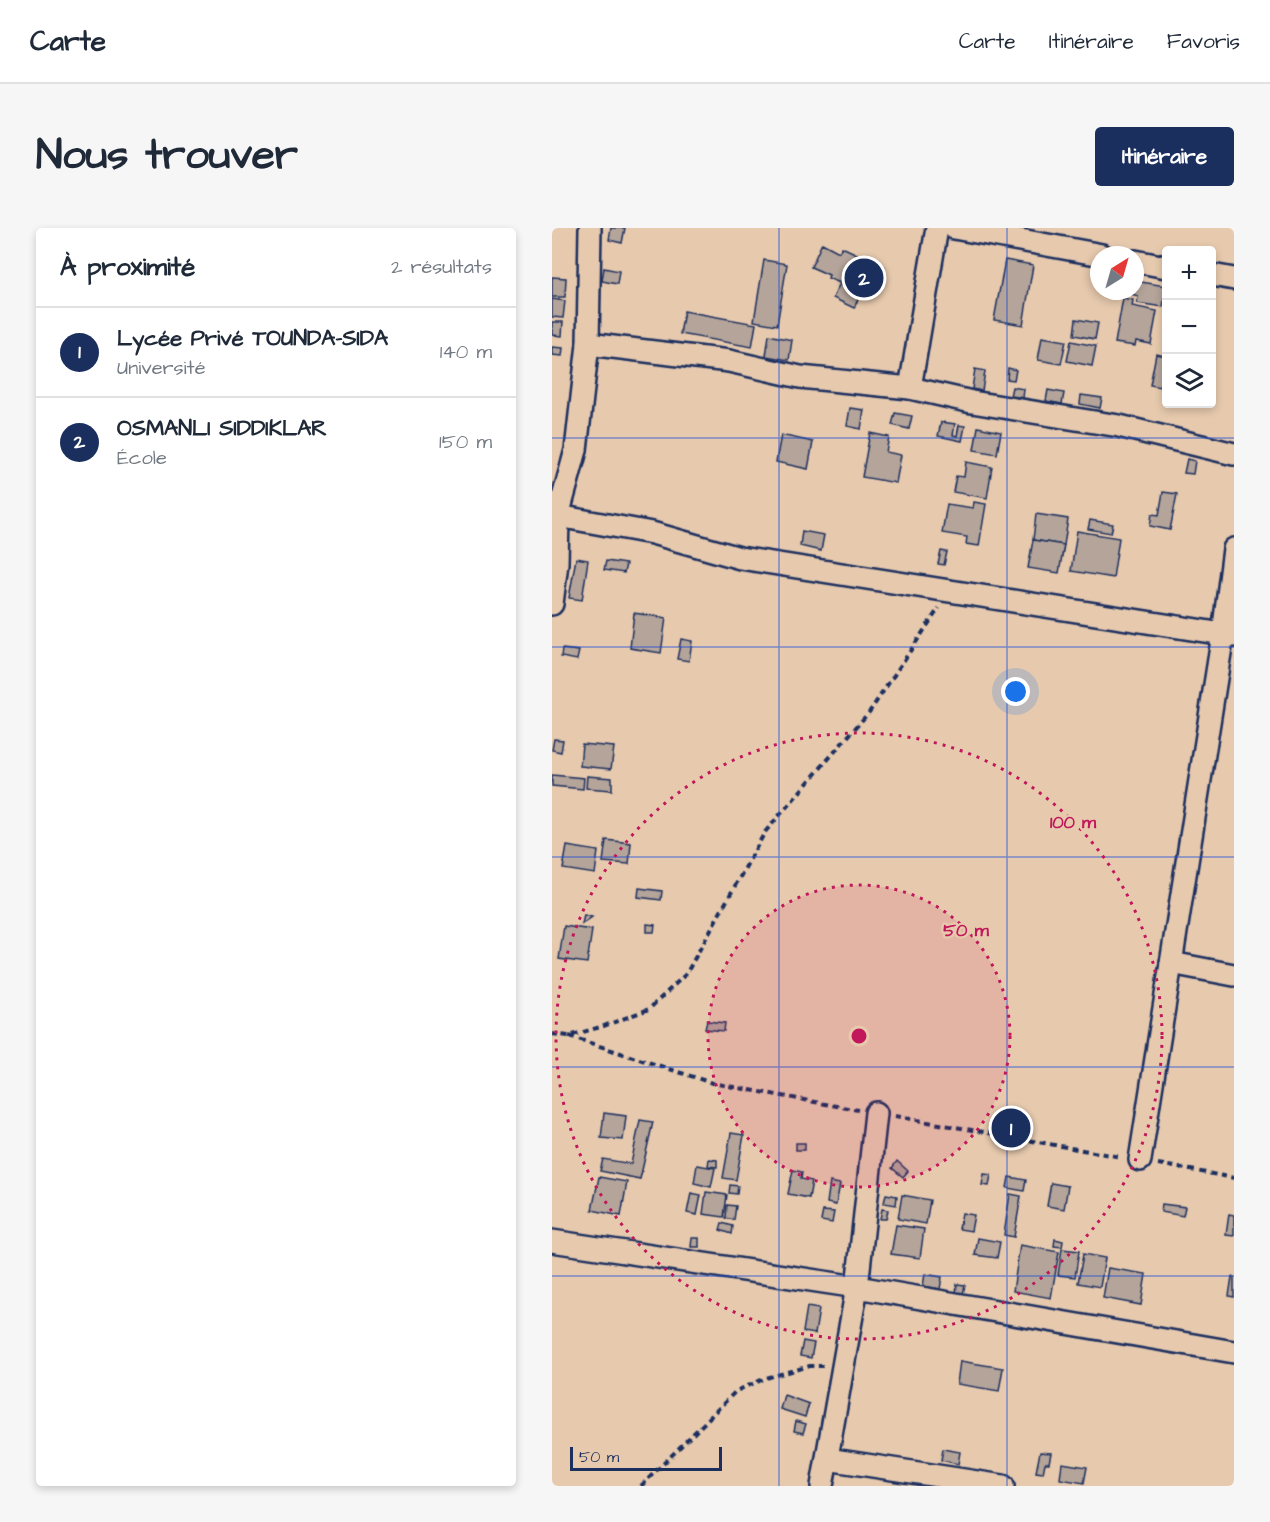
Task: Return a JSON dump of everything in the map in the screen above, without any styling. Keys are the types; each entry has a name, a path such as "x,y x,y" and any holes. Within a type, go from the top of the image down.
{"street":[{"path":"552,604 557,563 556,526 576,450 588,344 590,228"},
{"path":"910,388 936,228"},
{"path":"954,228 1090,253"},
{"path":"1144,263 1162,266"},
{"path":"1216,276 1234,279"},
{"path":"588,344 729,362 800,377 910,388 972,402 1119,426 1234,454"},
{"path":"556,526 652,533 740,558 1228,635"},
{"path":"1140,1160 1171,963 1228,635 1234,549"},
{"path":"1171,963 1234,975"},
{"path":"822,1486 857,1287 876,1113"},
{"path":"552,1241 857,1287 1234,1352"},
{"path":"827,1459 990,1485"}],"path":[{"path":"569,1036 649,1009 686,974 765,832 870,711 950,591"},
{"path":"552,1034 569,1036 712,1083 1234,1178"},
{"path":"641,1486 736,1391 765,1378 810,1366 845,1365"}],"building":[{"path":"611,228 625,228 622,243 609,240"},
{"path":"822,243 839,252 842,247 885,267 872,297 861,293 854,308 833,298 840,283 811,267"},
{"path":"764,260 787,264 777,325 754,321"},
{"path":"1005,260 1033,265 1023,325 994,320"},
{"path":"604,268 619,271 617,284 602,281"},
{"path":"552,277 566,278 565,297 552,297"},
{"path":"1144,282 1162,285 1162,307 1137,303 1137,300 1144,300"},
{"path":"552,299 565,301 563,318 552,317"},
{"path":"1123,300 1133,300 1132,306 1157,311 1151,344 1136,341 1135,346 1115,343"},
{"path":"684,311 756,324 752,347 680,334"},
{"path":"1076,319 1098,323 1095,339 1074,335"},
{"path":"552,322 563,322 562,336 552,335"},
{"path":"769,335 792,340 789,360 766,356"},
{"path":"1042,337 1066,341 1061,364 1038,360"},
{"path":"1071,341 1096,346 1092,366 1067,361"},
{"path":"552,347 563,348 562,356 552,355"},
{"path":"1156,354 1162,355 1162,387 1150,385"},
{"path":"1008,368 1016,370 1014,380 1007,379"},
{"path":"975,369 985,371 982,391 972,389"},
{"path":"1012,387 1024,389 1023,398 1010,396"},
{"path":"1048,390 1064,393 1062,404 1046,401"},
{"path":"1081,395 1102,398 1100,408 1080,404"},
{"path":"850,408 864,410 861,429 847,426"},
{"path":"895,413 912,416 909,429 892,425"},
{"path":"941,422 955,424 953,435 957,436 959,425 965,426 962,441 938,436"},
{"path":"978,427 1001,432 997,454 974,450"},
{"path":"870,433 889,437 886,452 901,455 896,483 862,477"},
{"path":"781,435 813,442 808,469 776,462"},
{"path":"1187,459 1195,461 1193,474 1184,473"},
{"path":"966,462 992,467 987,498 953,492 956,476 964,477"},
{"path":"1163,492 1177,494 1170,530 1150,526 1152,514 1159,515"},
{"path":"974,502 986,504 979,546 966,544 967,537 942,533 947,504 973,508"},
{"path":"1036,514 1068,519 1064,545 1033,540"},
{"path":"1090,520 1113,524 1111,533 1088,529"},
{"path":"802,531 824,535 821,551 800,546"},
{"path":"1077,531 1119,538 1113,578 1071,571"},
{"path":"1033,540 1064,545 1059,573 1028,568"},
{"path":"941,551 947,552 944,565 938,564"},
{"path":"576,558 588,560 582,600 569,598"},
{"path":"606,561 626,564 624,573 604,570"},
{"path":"634,613 666,618 661,653 630,648"},
{"path":"681,639 692,641 689,661 677,659"},
{"path":"562,649 579,651 577,660 561,657"},
{"path":"554,739 563,740 561,752 552,750"},
{"path":"582,744 614,747 611,769 580,766"},
{"path":"552,775 584,778 583,789 552,786"},
{"path":"587,776 612,778 612,790 586,788"},
{"path":"606,840 631,843 629,864 603,862"},
{"path":"567,846 598,851 595,874 563,869"},
{"path":"639,888 662,891 661,900 638,897"},
{"path":"584,915 592,917 582,924"},
{"path":"647,924 655,925 654,932 647,932"},
{"path":"564,926 592,930 587,963 559,959"},
{"path":"707,1021 725,1023 724,1031 705,1029"},
{"path":"604,1113 626,1116 623,1140 601,1138"},
{"path":"640,1120 653,1122 640,1179 600,1171 603,1159 631,1164"},
{"path":"731,1133 744,1135 736,1180 723,1178"},
{"path":"796,1143 805,1143 805,1150 796,1150"},
{"path":"709,1159 717,1160 717,1167 708,1166"},
{"path":"897,1161 908,1171 903,1177 892,1168"},
{"path":"697,1165 715,1168 711,1187 694,1183"},
{"path":"793,1170 802,1172 801,1179 812,1181 809,1198 788,1194"},
{"path":"984,1174 991,1175 989,1186 982,1185"},
{"path":"599,1177 627,1182 621,1216 592,1210"},
{"path":"1009,1177 1026,1180 1024,1191 1007,1188"},
{"path":"830,1182 840,1184 836,1205 827,1203"},
{"path":"1051,1183 1068,1186 1064,1209 1047,1206"},
{"path":"730,1185 738,1186 737,1194 729,1193"},
{"path":"706,1192 727,1195 724,1217 703,1214"},
{"path":"691,1193 701,1195 697,1215 687,1213"},
{"path":"886,1194 897,1196 896,1205 884,1203"},
{"path":"1010,1194 1021,1196 1014,1237 1004,1235"},
{"path":"902,1195 930,1200 926,1224 898,1219"},
{"path":"1162,1204 1185,1207 1183,1216 1161,1212"},
{"path":"727,1205 736,1206 734,1220 726,1218"},
{"path":"882,1209 888,1210 886,1219 880,1219"},
{"path":"823,1211 834,1212 832,1223 821,1221"},
{"path":"962,1213 974,1215 971,1231 959,1229"},
{"path":"1229,1214 1234,1215 1234,1236 1226,1235"},
{"path":"722,1223 733,1226 732,1234 720,1230"},
{"path":"896,1225 924,1229 920,1258 891,1254"},
{"path":"692,1238 699,1238 699,1247 691,1247"},
{"path":"978,1238 1000,1242 997,1258 975,1255"},
{"path":"1055,1239 1063,1241 1062,1247 1054,1246"},
{"path":"1020,1245 1059,1252 1051,1298 1013,1291"},
{"path":"1062,1249 1079,1251 1075,1277 1058,1275"},
{"path":"1083,1254 1105,1258 1100,1287 1078,1283"},
{"path":"1108,1268 1146,1274 1141,1305 1103,1298"},
{"path":"925,1274 942,1277 940,1289 923,1286"},
{"path":"1232,1277 1234,1277 1234,1297 1229,1296"},
{"path":"957,1284 965,1285 963,1294 956,1293"},
{"path":"807,1307 819,1309 815,1334 803,1332"},
{"path":"803,1341 814,1343 811,1358 800,1356"},
{"path":"960,1361 1003,1368 999,1391 957,1384"},
{"path":"784,1395 809,1404 805,1417 780,1409"},
{"path":"796,1421 806,1424 803,1433 794,1431"},
{"path":"943,1449 960,1452 958,1464 941,1460"},
{"path":"1040,1452 1051,1453 1049,1463 1045,1463 1043,1473 1036,1472"},
{"path":"1062,1463 1087,1467 1084,1483 1060,1479"}],"place":[{"name":"OSMANLI SIDDIKLAR","path":"864,278"},
{"name":"Lycée Privé TOUNDA-SIDA","path":"1011,1128"}]}
